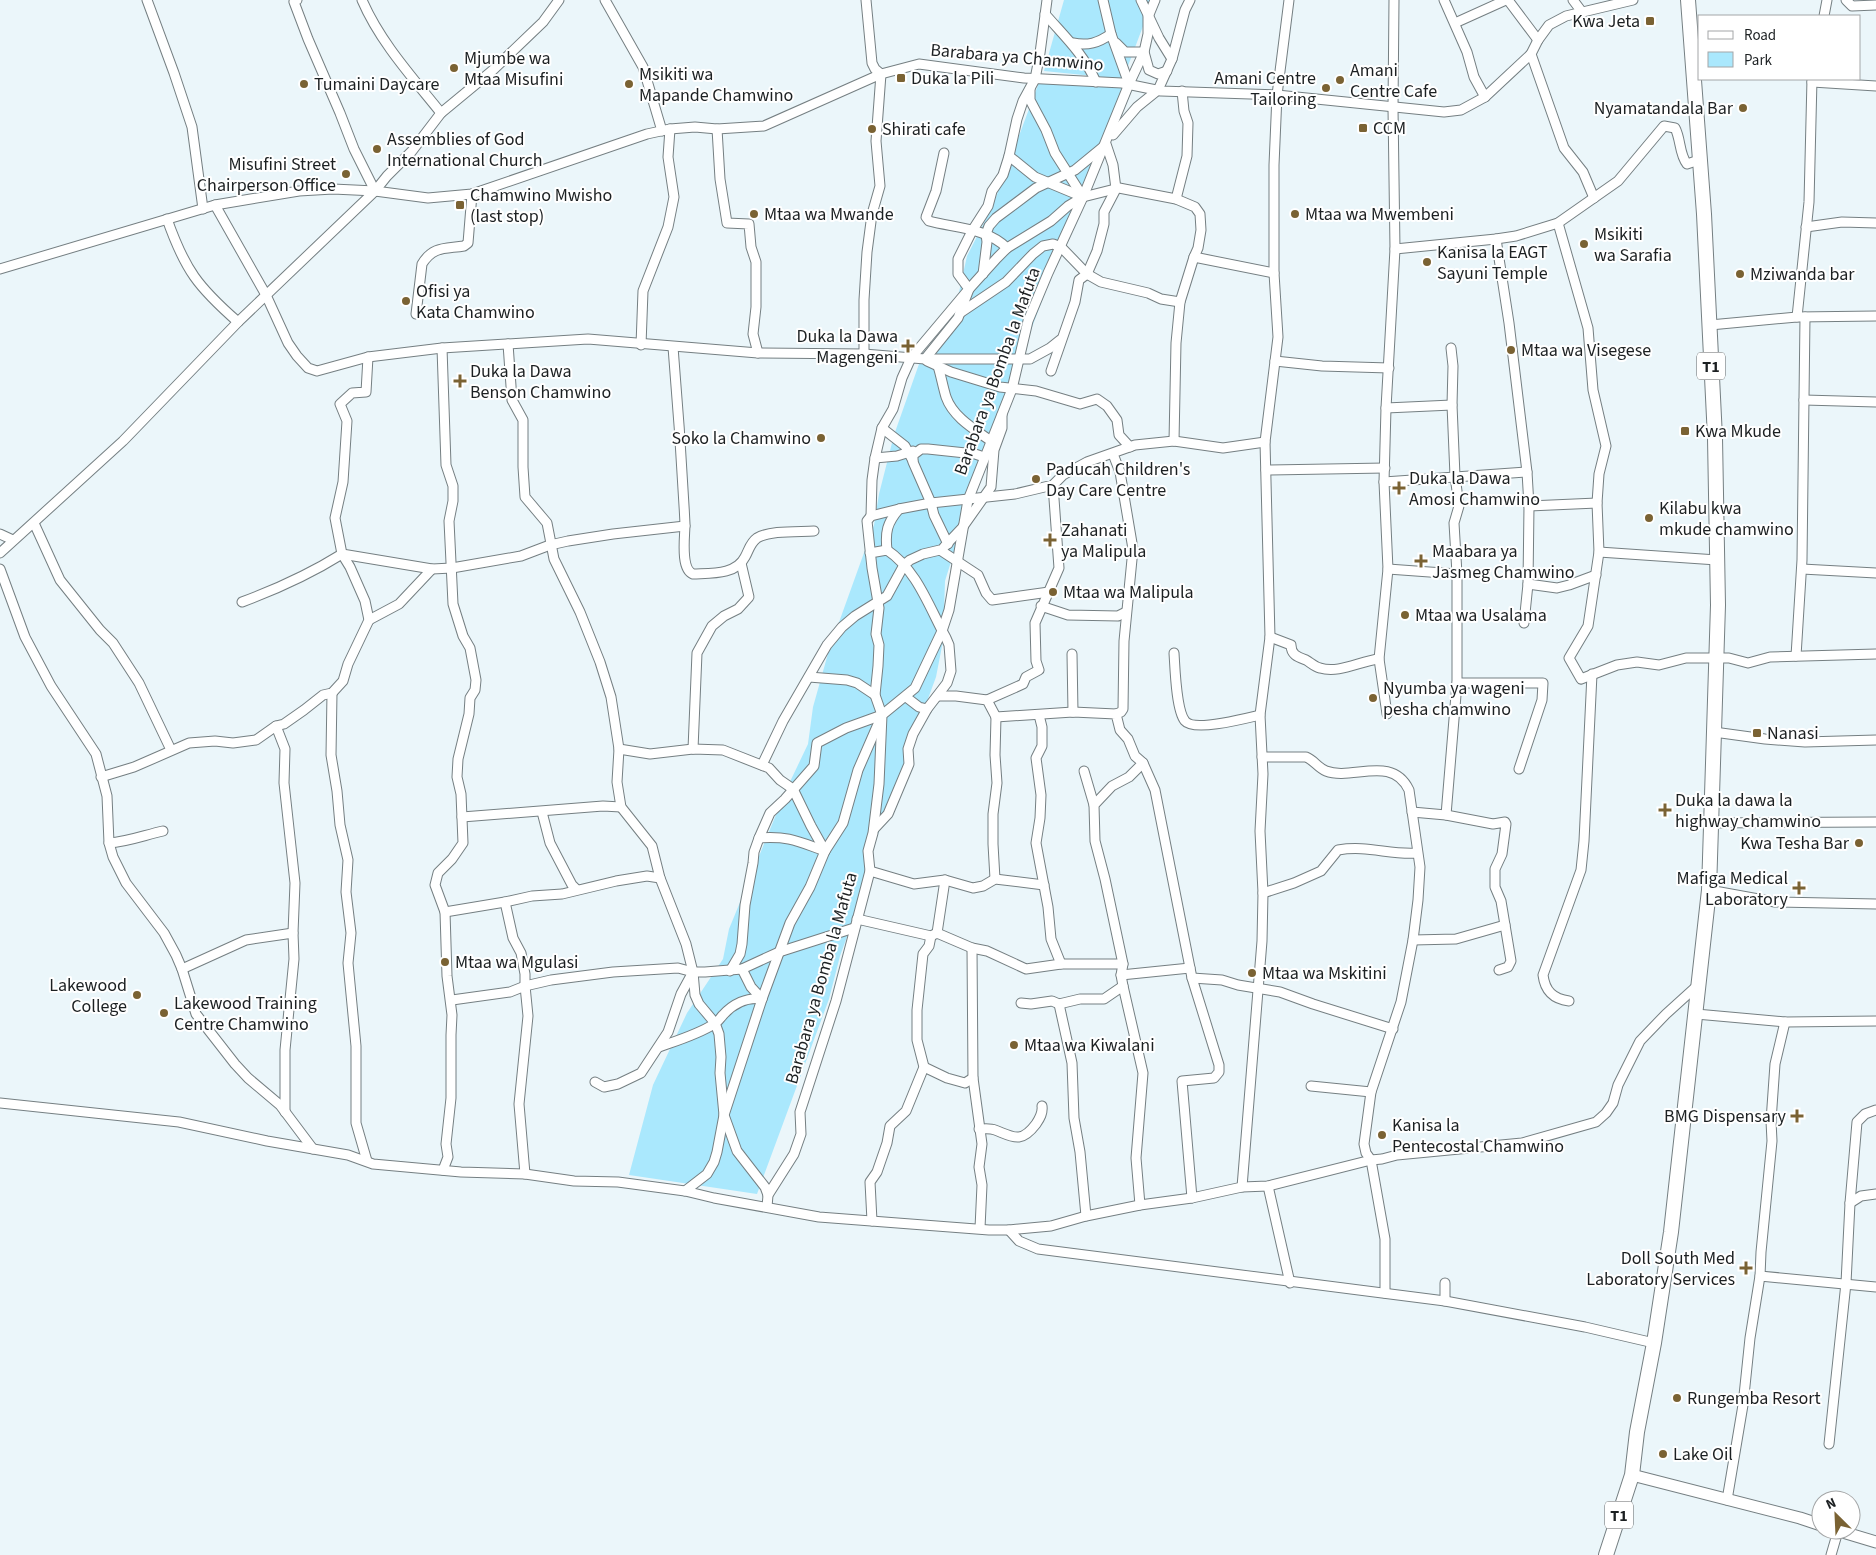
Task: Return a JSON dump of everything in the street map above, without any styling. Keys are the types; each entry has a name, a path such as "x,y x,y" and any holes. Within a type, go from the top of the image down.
{"highway":[{"name":"T1","path":"1606,1555 1632,1475 1637,1432 1654,1343 1671,1232 1709,890 1716,659 1715,438 1710,325 1688,0"}],"street":[{"path":"148,0 192,127 203,209"},
{"path":"297,0 294,2 308,39 354,149 375,191"},
{"path":"362,0 371,20 412,77 441,113"},
{"path":"0,553 123,441 238,322 375,191 412,151 441,113 493,70 542,22 559,0"},
{"path":"605,0 643,67 666,130 674,197 668,227 643,291 641,345"},
{"path":"864,354 864,300 867,252 872,214 880,186 876,142 882,74 874,69 872,63 866,0"},
{"path":"970,289 958,274 958,259 972,231 988,206 992,192 1003,175 1023,101 1035,79 1047,0"},
{"path":"1103,0 1112,37 1129,84"},
{"path":"1141,0 1148,17 1172,59"},
{"name":"Barabara ya Bomba la Mafuta","path":"767,1207 768,1195 794,1154 801,1134 800,1112 836,1001 870,871 868,851 874,829 879,784 882,715 915,688 942,631 949,610 968,500 1002,410 1012,389 1028,321 1091,179 1129,84 1144,52 1148,34 1148,17 1154,0"},
{"path":"983,275 987,242 986,234 989,226 996,218 1036,188 1067,174 1090,159 1106,144 1137,106 1158,90 1172,59 1185,10 1190,0"},
{"path":"1242,1187 1261,958 1263,893 1260,831 1262,757 1260,715 1270,637 1267,454 1265,442 1278,337 1274,273 1274,165 1277,94 1289,0"},
{"path":"1387,714 1379,659 1388,569 1384,468 1395,249 1394,0"},
{"path":"1444,0 1467,52 1474,77 1485,97"},
{"path":"1455,23 1507,0 1538,40"},
{"path":"1573,0 1582,12"},
{"name":"Barabara ya Chamwino","path":"0,269 215,205 300,191 333,189 375,191 428,198 472,194 647,134 695,127 717,129 764,126 882,74 919,64 1035,79 1129,84 1158,90 1277,94 1393,108 1444,112 1461,110 1485,97 1531,54 1549,25 1566,16 1634,0"},
{"path":"1824,15 1827,0"},
{"path":"1846,0 1852,6 1876,5"},
{"path":"1044,14 1073,43 1089,66 1096,82"},
{"path":"1073,43 1084,46 1112,37"},
{"path":"1112,37 1125,52 1144,52 1149,70 1158,74 1167,70"},
{"path":"1531,54 1564,148 1582,172 1594,198"},
{"path":"1796,656 1802,569 1804,400 1801,317 1809,202 1812,80 1876,86"},
{"path":"1030,89 1030,100 1046,130 1055,153 1083,197"},
{"path":"1176,199 1187,156 1188,123 1184,111 1182,91"},
{"path":"1395,249 1516,236 1558,223 1618,181 1664,126 1676,128 1684,160 1687,164 1699,160"},
{"path":"717,129 720,179 727,223 749,224 751,247 756,262 756,307 753,334 758,353"},
{"path":"1104,212 1116,189 1113,166 1106,144"},
{"path":"944,153 936,191 926,217 929,221 986,234 998,240 1006,248"},
{"path":"1009,156 1036,177 1083,197"},
{"path":"1051,371 1060,340 1075,302 1079,280 1086,274 1097,251 1104,224 1104,212 1091,179"},
{"path":"685,1191 707,1174 714,1162 724,1115 779,952 790,923 810,887 825,851 843,823 850,795 882,715 875,695 879,652 876,634 879,608 870,553 869,532 866,526 871,516 872,480 882,428 892,409 911,358 1006,248 1051,221 1068,206 1083,197 1116,189 1176,199 1195,207 1200,214 1201,230 1198,248 1180,302 1176,343 1174,441"},
{"path":"416,314 422,264 426,257 432,251 464,246 468,243 472,194"},
{"path":"215,205 266,295 288,343 308,368 317,371 368,356 442,348 588,339 641,345 758,353 864,354 925,359 1030,359 1038,356 1060,340"},
{"path":"167,219 190,273 212,299 238,322"},
{"path":"1806,228 1842,222 1876,223"},
{"path":"1558,223 1588,328 1593,390 1606,446 1598,474 1599,552 1588,626 1569,658 1581,679 1617,665 1638,662 1659,665 1686,658 1729,658 1748,663 1770,657 1876,654"},
{"path":"1496,239 1510,323 1529,506 1528,584 1524,623"},
{"path":"960,314 1006,282 1043,246 1052,244 1061,247 1086,274 1101,282 1161,299 1180,302"},
{"path":"1194,256 1274,273"},
{"path":"925,359 960,314 970,289"},
{"path":"1710,325 1801,317 1876,316"},
{"path":"508,344 512,400 524,420 523,467 525,498 547,523 554,559 580,612 600,662 611,697 619,749 617,782 621,807 652,846 660,878 686,944 698,1004 715,1023 719,1034 724,1115 737,1151 765,1187 768,1195"},
{"path":"673,347 685,526 685,557 689,573 729,571 741,564 748,548 756,539 766,534 814,531"},
{"path":"442,348 446,466 453,486 453,501 449,521 453,604 462,636 470,648 476,680 476,690 470,698 469,714 458,759 457,777 461,794 463,843 452,859 438,873 435,885 445,912 447,976 452,1000 451,1098 446,1144 448,1157 443,1170"},
{"path":"1446,815 1456,682 1457,574 1454,524 1459,506 1455,476 1452,405 1453,366 1450,348"},
{"path":"368,356 366,392 352,393 340,404 347,421 343,482 335,518 342,554 365,601 369,620"},
{"path":"925,359 961,376 1012,389 1036,392 1080,404 1097,399 1107,406 1117,420 1119,435 1130,447"},
{"path":"1275,361 1322,366 1389,368"},
{"path":"938,366 946,398 953,410 969,426 991,441"},
{"path":"1804,400 1876,402"},
{"path":"1386,408 1452,405"},
{"path":"762,765 783,722 827,645 842,627 855,616 887,596 904,565 923,554 940,550 948,544 984,498 991,487 994,450 1002,428 1002,410"},
{"path":"882,428 905,446 909,452 931,503 934,515 948,544"},
{"path":"871,516 931,503 1015,494 1053,484 1063,475 1087,462 1130,447 1174,441 1223,448 1265,442"},
{"path":"875,458 897,456 921,449 975,454 984,457"},
{"path":"913,462 914,452 921,449"},
{"path":"996,717 1073,712 1116,714 1121,712 1126,612 1133,549 1120,472 1113,454"},
{"path":"1266,470 1384,468"},
{"path":"1384,482 1526,472"},
{"path":"938,696 987,700 1023,684 1026,677 1039,670 1036,661 1035,623 1058,568 1053,484"},
{"path":"1529,506 1597,503"},
{"path":"887,550 885,536 889,524 899,509"},
{"path":"34,523 60,580 100,630 113,643 140,684 171,750"},
{"path":"242,602 286,584 321,567 342,554 432,569 452,568 521,556 550,545 613,534 685,526"},
{"path":"0,534 13,540"},
{"path":"870,553 887,550 898,557 914,578 949,645 951,671 947,683 927,709 909,742 909,764 888,814 874,829"},
{"path":"940,550 978,575 986,593 992,600 1049,592"},
{"path":"1599,552 1717,560"},
{"path":"693,749 697,653 712,626 724,616 738,609 748,597 741,564"},
{"path":"0,568 25,638 51,686 96,754 107,796 109,843 112,856 126,883 164,933 182,969 196,1014 235,1064 248,1078 280,1105 313,1149"},
{"path":"367,1161 356,1124 356,1046 348,963 351,933 346,892 348,860 340,825 331,755 332,694 343,681 348,664 369,620 400,604 432,569"},
{"path":"1388,569 1457,574"},
{"path":"1802,569 1876,573"},
{"path":"1528,584 1557,588 1596,575"},
{"path":"1041,606 1068,615 1118,616 1126,612"},
{"path":"1270,637 1291,645 1291,650 1296,656 1319,668 1328,670 1379,659"},
{"path":"1174,653 1180,708 1185,721 1190,725 1226,723 1260,715"},
{"path":"1072,654 1073,712"},
{"path":"1569,1001 1555,998 1548,990 1543,975 1581,870 1592,674"},
{"path":"809,678 847,680 857,683 875,695"},
{"path":"1456,682 1543,683 1542,700 1519,770"},
{"path":"101,778 134,767 190,743 215,741 233,743 256,740 276,726 284,724 323,695 332,694"},
{"path":"906,697 919,707 927,709"},
{"path":"987,700 996,717 994,755 997,783 993,844 995,879"},
{"path":"1116,714 1120,730 1128,739 1135,756 1143,762 1155,790 1192,978 1219,1072 1214,1078 1182,1081 1192,1198"},
{"path":"730,971 740,954 745,904 754,863 754,852 770,812 814,766 817,744 840,731 882,715"},
{"path":"1039,715 1042,727 1042,746 1036,758 1041,795 1036,843 1051,938 1061,964"},
{"path":"276,726 285,749 284,783 296,883 293,933 294,959 285,1050 285,1112"},
{"path":"1714,732 1805,742 1876,740"},
{"path":"866,752 870,748 875,748 880,752"},
{"path":"619,749 650,754 693,749 723,750 769,768 793,790 825,851"},
{"path":"1262,757 1306,757 1325,771 1347,774 1374,769 1397,775 1403,780 1408,790 1420,867 1413,940 1401,1002 1371,1092 1364,1144 1366,1153 1371,1160 1385,1240 1386,1293"},
{"path":"1094,805 1112,786 1129,777 1143,762"},
{"path":"1084,771 1094,805 1095,841 1105,878 1123,964 1121,975 1123,986 1143,1073 1136,1158 1140,1205"},
{"path":"462,817 603,806 621,807"},
{"path":"542,812 550,843 572,885 576,889"},
{"path":"1412,812 1446,815 1493,824 1505,822 1502,854 1496,869 1495,886 1501,901 1511,961 1508,967 1499,970"},
{"path":"1710,823 1876,822"},
{"path":"109,843 122,842 134,837 163,831"},
{"path":"758,838 785,837 802,841 825,851"},
{"path":"1263,893 1294,883 1321,871 1338,850 1367,848 1402,854 1417,854"},
{"path":"870,871 914,884 945,880 973,888 983,886 995,879 1044,885"},
{"path":"445,912 532,896 562,894 576,889 647,876 660,878"},
{"path":"872,1221 870,1182 877,1172 887,1143 890,1126 906,1111 924,1067 917,1040 917,1010 923,954 934,934 945,880"},
{"path":"1709,890 1776,902 1876,904"},
{"path":"505,902 513,938 521,953 526,974 525,986 528,1016 519,1104 525,1174"},
{"path":"452,1000 510,992 525,986 551,980 613,972 678,968 693,972 742,969 779,952 856,923 934,934 987,952 1026,969 1061,964 1123,964"},
{"path":"1413,940 1456,939 1505,925"},
{"path":"182,969 246,940 293,933"},
{"path":"972,948 973,1078 982,1144 979,1167 982,1186 980,1228"},
{"path":"1121,975 1190,968"},
{"path":"742,969 751,987 762,1000"},
{"path":"595,1082 604,1087 618,1084 641,1074 668,1032 681,994 693,972"},
{"path":"1192,978 1222,980 1238,985 1280,992 1393,1029"},
{"path":"0,1103 179,1122 313,1149 373,1164 525,1174 574,1181 618,1182 685,1191 819,1217 1009,1230 1051,1226 1086,1216 1140,1205 1192,1198 1242,1187 1268,1186 1397,1155 1522,1143 1596,1122 1613,1103 1618,1085 1640,1041 1698,985"},
{"path":"1021,1002 1031,1004 1052,1001 1059,1004 1080,999 1104,999 1123,986"},
{"path":"659,1046 676,1041 715,1023 733,1006 745,1000 754,998 762,1000"},
{"path":"1059,1004 1072,1063 1074,1118 1080,1152 1086,1216"},
{"path":"1696,1014 1785,1022 1876,1021"},
{"path":"1727,1500 1743,1405 1750,1338 1760,1276 1772,1141 1771,1121 1775,1064 1785,1022"},
{"path":"924,1067 947,1078 965,1083 973,1078"},
{"path":"1311,1086 1371,1092"},
{"path":"979,1129 992,1129 1012,1138 1018,1138 1024,1135 1036,1123 1042,1114 1042,1106"},
{"path":"1829,1444 1846,1283 1857,1122 1865,1114 1876,1110"},
{"path":"1268,1186 1290,1283"},
{"path":"1850,1203 1861,1196 1876,1194"},
{"path":"1009,1230 1019,1241 1038,1249 1290,1283 1445,1301 1585,1327 1654,1343"},
{"path":"1760,1276 1876,1287"},
{"path":"1445,1283 1445,1301"},
{"path":"1632,1475 1811,1522"},
{"path":"1861,1537 1876,1542"},
{"path":"1831,1555 1835,1540"}],"green space":[{"path":"1064,0 1153,0 1123,79 1044,71"},
{"path":"1041,77 1123,86 1017,367 973,491 945,581 943,641 936,677 869,859 856,912 840,956 829,999 757,1194 629,1175 653,1085 687,1013 723,959 729,929 787,788 808,744 813,707 829,650 874,525 879,494 894,435 919,364 954,315 967,256 993,205"}],"place":[{"name":"Kwa Jeta","path":"1650,21"},
{"name":"Mjumbe wa Mtaa Misufini","path":"454,68"},
{"name":"Duka la Pili","path":"901,78"},
{"name":"Amani Centre Cafe","path":"1340,80"},
{"name":"Tumaini Daycare","path":"304,84"},
{"name":"Msikiti wa Mapande Chamwino","path":"629,84"},
{"name":"Amani Centre Tailoring","path":"1326,88"},
{"name":"Nyamatandala Bar","path":"1743,108"},
{"name":"CCM","path":"1363,128"},
{"name":"Shirati cafe","path":"872,129"},
{"name":"Assemblies of God International Church","path":"377,149"},
{"name":"Misufini Street Chairperson Office","path":"346,174"},
{"name":"Chamwino Mwisho (last stop)","path":"460,205"},
{"name":"Mtaa wa Mwande","path":"754,214"},
{"name":"Mtaa wa Mwembeni","path":"1295,214"},
{"name":"Msikiti wa Sarafia","path":"1584,244"},
{"name":"Kanisa la EAGT Sayuni Temple","path":"1427,262"},
{"name":"Mziwanda bar","path":"1740,274"},
{"name":"Ofisi ya Kata Chamwino","path":"406,301"},
{"name":"Duka la Dawa Magengeni","path":"908,346"},
{"name":"Mtaa wa Visegese","path":"1511,350"},
{"name":"Duka la Dawa Benson Chamwino","path":"460,381"},
{"name":"Kwa Mkude","path":"1685,431"},
{"name":"Soko la Chamwino","path":"821,438"},
{"name":"Paducah Children's Day Care Centre","path":"1036,479"},
{"name":"Duka la Dawa Amosi Chamwino","path":"1399,488"},
{"name":"Kilabu kwa mkude chamwino","path":"1649,518"},
{"name":"Zahanati ya Malipula","path":"1050,540"},
{"name":"Maabara ya Jasmeg Chamwino","path":"1421,561"},
{"name":"Mtaa wa Malipula","path":"1053,592"},
{"name":"Mtaa wa Usalama","path":"1405,615"},
{"name":"Nyumba ya wageni pesha chamwino","path":"1373,698"},
{"name":"Nanasi","path":"1757,733"},
{"name":"Duka la dawa la highway chamwino","path":"1665,810"},
{"name":"Kwa Tesha Bar","path":"1859,843"},
{"name":"Mafiga Medical Laboratory","path":"1799,888"},
{"name":"Mtaa wa Mgulasi","path":"445,962"},
{"name":"Mtaa wa Mskitini","path":"1252,973"},
{"name":"Lakewood College","path":"137,995"},
{"name":"Lakewood Training Centre Chamwino","path":"164,1013"},
{"name":"Mtaa wa Kiwalani","path":"1014,1045"},
{"name":"BMG Dispensary","path":"1797,1116"},
{"name":"Kanisa la Pentecostal Chamwino","path":"1382,1135"},
{"name":"Doll South Med Laboratory Services","path":"1746,1268"},
{"name":"Rungemba Resort","path":"1677,1398"},
{"name":"Lake Oil","path":"1663,1454"}]}
